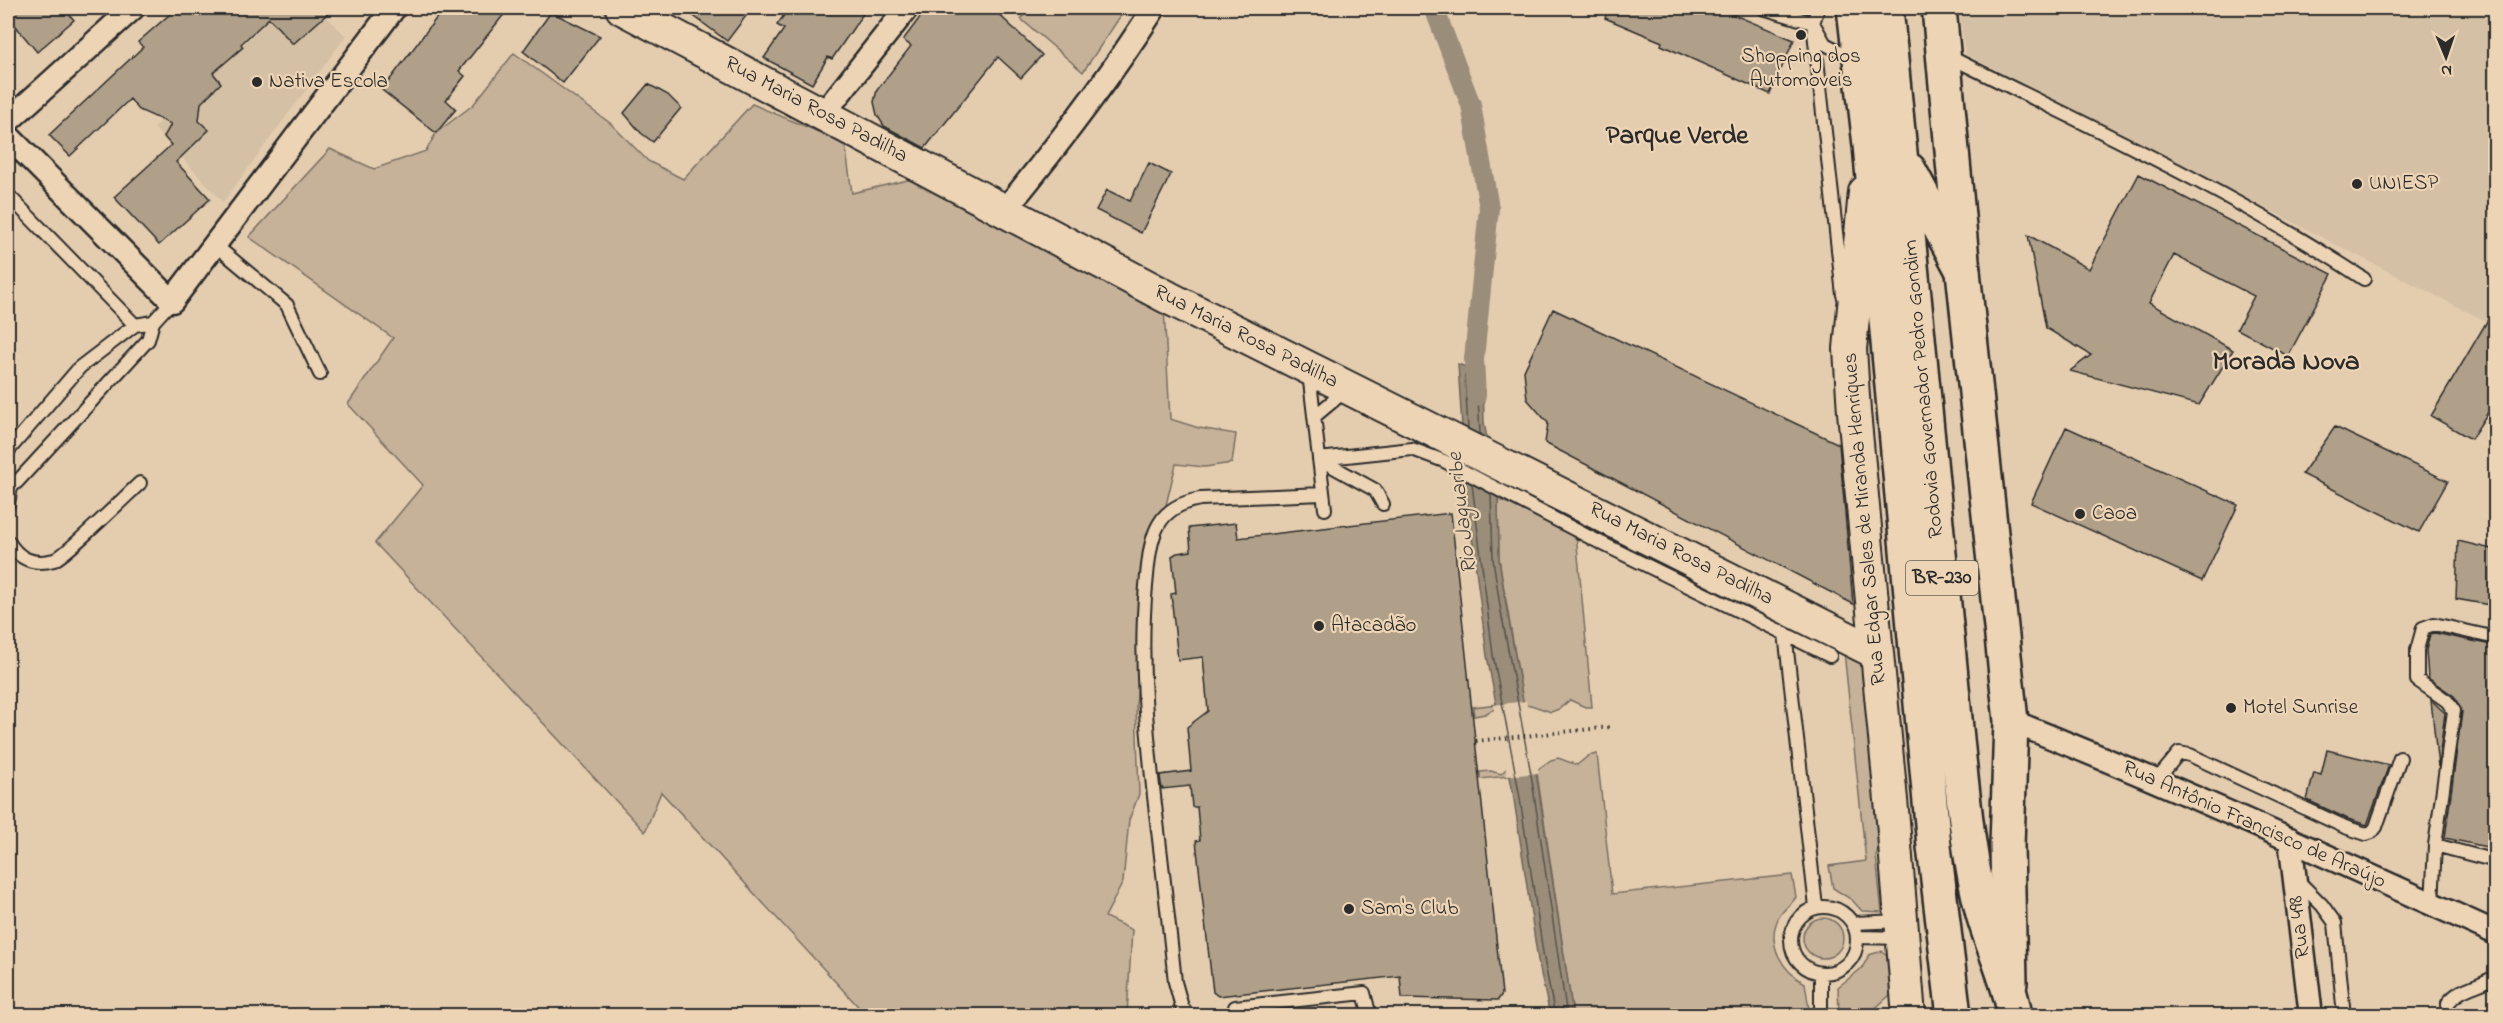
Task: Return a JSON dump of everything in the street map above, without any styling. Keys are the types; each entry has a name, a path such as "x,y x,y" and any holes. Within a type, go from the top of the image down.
{"main road":[{"name":"Rodovia Governador Pedro Gondim","path":"1854,8 1870,145 1934,846 1954,1016"},
{"name":"Rodovia Governador Pedro Gondim","path":"1886,8 1956,738 1969,843 1983,914 2013,1004"},
{"path":"1939,8 1963,271 2011,721 2007,846 2013,1004"},
{"name":"Rua Maria Rosa Padilha","path":"636,11 1004,211 1347,388 1450,451 1876,653"},
{"path":"1850,349 1870,145"},
{"path":"1902,158 1963,271"},
{"name":"Rua Edgar Sales de Miranda Henriques","path":"1850,349 1902,930 1903,1010"}],"street":[{"path":"8,136 172,301 394,8"},
{"path":"824,114 907,8"},
{"path":"1004,211 1048,158 1115,68 1154,8"},
{"path":"8,122 124,11"},
{"name":"Rua Antônio Francisco de Araújo","path":"2011,721 2290,839 2496,933"},
{"name":"Rua 498","path":"2290,839 2311,1016"}],"lane":[{"path":"1763,8 1814,23"},
{"path":"1818,8 1814,23 1825,44 1860,61"},
{"name":"Rua Edgar Sales de Miranda Henriques","path":"1814,23 1850,349"},
{"path":"1944,54 2115,139 2274,224 2315,246 2364,279"},
{"path":"8,195 135,325"},
{"path":"215,245 287,305 320,374"},
{"path":"8,504 9,486 148,340 153,322 172,301"},
{"path":"8,451 80,367 135,325 153,322"},
{"path":"1309,369 1325,509"},
{"path":"1315,416 1347,388"},
{"path":"1319,459 1412,449 1450,451"},
{"path":"1319,459 1375,490 1383,504"},
{"path":"1498,475 1591,538 1830,656"},
{"path":"8,540 16,555 36,562 56,560 140,483"},
{"path":"1190,1016 1182,1007 1175,982 1149,745 1144,618 1152,544 1159,524 1170,511 1184,502 1200,499 1323,494"},
{"path":"2432,904 2435,845 2454,711 2447,700 2417,680 2417,650 2423,628 2434,624 2496,638"},
{"path":"1785,633 1816,908"},
{"path":"2156,781 2179,753 2190,755 2266,792 2366,834 2372,832 2376,827 2400,758"},
{"path":"2435,845 2496,861"},
{"path":"2295,878 2322,905 2335,923 2344,1016"},
{"path":"1827,906 1838,909 1854,923 1858,937 1856,951 1848,964 1835,972 1821,973 1808,969 1798,961 1792,949 1791,935 1795,923 1804,913 1827,906"},
{"path":"1854,923 1902,930"},
{"path":"1858,937 1902,930"},
{"path":"1821,973 1821,1016"},
{"path":"2448,1016 2448,1003 2455,993 2487,982 2496,976"},
{"path":"1235,1007 1364,993 1370,1016"},
{"path":"1443,1016 1476,1016"}],"path":[{"path":"1476,741 1611,727"}],"shaded area":[{"name":"Nativa Escola","path":"282,8 318,8 346,36 223,202 154,128"},
{"path":"1028,8 1126,8 1083,72 1021,19"},
{"name":"UNIESP","path":"1959,8 2495,8 2495,326 1965,54"},
{"path":"514,53 610,123 648,161 683,179 752,104 845,143 852,193 912,179 1164,308 1170,419 1199,428 1236,434 1232,463 1205,467 1176,464 1144,615 1136,705 1139,794 1129,820 1123,882 1105,917 1132,930 1127,1015 866,1015 661,792 645,832 375,543 423,485 348,404 393,338 249,237 330,149 374,169 426,151 436,133 473,105"},
{"path":"1498,499 1576,534 1592,707 1585,707 1570,700 1551,712 1531,705 1492,710 1474,716 1473,707 1523,701 1499,559"},
{"path":"1844,652 1862,659 1881,839 1876,856 1882,912 1862,911 1852,900 1833,888 1829,866 1866,861"},
{"path":"1597,754 1612,894 1792,875 1796,897 1778,919 1774,938 1775,947 1784,965 1805,983 1809,1009 1805,1016 1573,1015 1537,773 1480,779 1480,772 1491,771 1501,774 1510,765 1538,769 1558,758 1577,765 1588,756"},
{"path":"1823,918 1831,919 1837,924 1842,930 1842,946 1837,952 1831,957 1823,958 1815,957 1809,952 1804,946 1803,938 1804,930 1809,924 1815,919"},
{"path":"1882,951 1888,956 1891,994 1868,1015 1839,1015 1838,987 1862,968 1869,955"}],"water":[{"path":"1458,364 1483,373 1484,422 1498,499 1499,559 1536,773 1573,1015 1550,1015 1538,960 1513,793 1487,656 1466,491"}],"pier":[{"path":"1526,701 1539,773 1507,776 1493,705"}],"building":[{"path":"8,8 64,8 74,20 37,52 8,17"},
{"path":"177,8 334,8 293,44 269,18 241,44 243,47 213,73 221,83 201,103 199,121 209,130 176,162 210,199 159,245 114,197 171,145 164,137 171,124 139,110 130,99 70,156 49,135 143,47 138,42"},
{"path":"444,8 509,8 459,71 465,76 446,100 456,109 436,133 382,90"},
{"path":"683,8 752,8 727,41"},
{"path":"789,8 867,8 832,59 828,57 812,84 764,58 784,29 777,25"},
{"path":"927,8 992,8 1042,55 1021,78 998,57 925,148 884,126 877,115 874,102 877,90 911,46 903,40"},
{"path":"1609,8 1718,8 1794,40 1770,94 1661,45 1662,42 1605,18"},
{"path":"551,12 600,36 563,83 523,51"},
{"path":"648,84 668,95 681,108 653,142 641,133 624,113"},
{"path":"1149,163 1171,174 1141,233 1096,210 1107,190 1130,201"},
{"path":"2139,174 2332,274 2288,356 2237,329 2254,296 2174,255 2149,303 2233,350 2199,405 2070,371 2091,355 2046,328 2028,235 2089,269"},
{"path":"2496,306 2496,400 2471,439 2431,416"},
{"path":"1553,309 1839,444 1853,604 1545,443 1548,423 1527,399 1524,371"},
{"path":"2066,427 2238,505 2202,581 2031,503"},
{"path":"2335,427 2448,481 2419,532 2302,474"},
{"path":"1451,513 1502,994 1498,1000 1402,998 1400,976 1218,996 1213,992 1196,841 1200,840 1197,807 1192,807 1190,786 1162,789 1160,777 1160,775 1191,771 1187,727 1208,711 1203,657 1178,660 1171,594 1176,593 1172,556 1191,551 1189,528 1236,523 1238,538"},
{"path":"2458,541 2496,550 2496,606 2456,599"},
{"path":"2435,633 2496,646 2496,849 2445,838 2462,712 2454,696 2428,678 2426,650 2430,634"},
{"path":"2431,700 2445,713 2438,767"},
{"path":"2327,750 2389,765 2367,825 2307,800 2314,773 2321,775"}],"waterway":[{"name":"Rio Jaguaribe","path":"1434,8 1471,105 1489,208 1474,359 1476,396"}],"place":[{"name":"Shopping dos Automoveis","path":"1801,35"},
{"name":"Nativa Escola","path":"257,82"},
{"name":"UNIESP","path":"2357,184"},
{"name":"Caoa","path":"2080,514"},
{"name":"Atacadão","path":"1319,626"},
{"name":"Motel Sunrise","path":"2231,708"},
{"name":"Sam's Club","path":"1349,909"}],"district":[{"name":"Parque Verde","path":"1677,136"},
{"name":"Morada Nova","path":"2286,362"}]}
